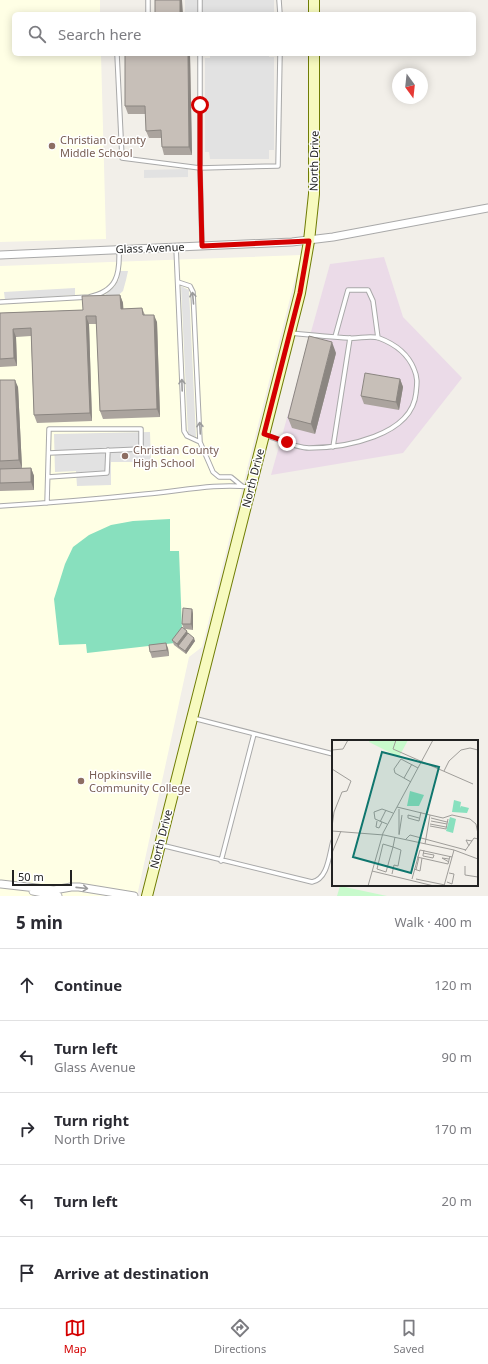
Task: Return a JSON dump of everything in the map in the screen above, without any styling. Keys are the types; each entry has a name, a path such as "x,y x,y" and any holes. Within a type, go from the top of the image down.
{"main road":[{"path":"314,0 314,12"},
{"name":"North Drive","path":"147,896 192,718 247,487 264,434 300,293 309,241 314,194 314,56"}],"street":[{"name":"Glass Avenue","path":"0,255 309,241 333,238 488,208"},
{"path":"1,884 58,896"},
{"path":"1,884 54,890 79,887 134,896"}],"lane":[{"path":"148,0 148,12"},
{"path":"200,0 200,12"},
{"path":"280,0 280,12"},
{"path":"117,56 122,158 200,168 278,166 280,56"},
{"path":"200,56 202,246"},
{"path":"176,247 184,432 186,436 200,442"},
{"path":"0,302 89,297 100,294 113,284 118,274 120,266 119,250"},
{"path":"178,282 190,286 193,292 200,442 213,472 219,477 231,477 247,487"},
{"path":"334,337 348,290 368,290 373,301 378,338"},
{"path":"264,434 307,448 333,447 364,440 392,428 406,417 416,400 418,379 411,361 398,347 378,338 350,338 290,333"},
{"path":"333,447 350,338"},
{"path":"47,503 48,476 50,429 141,429 141,449 49,453"},
{"path":"48,476 107,473 108,450"},
{"path":"0,506 148,494 202,487 247,487"},
{"path":"192,718 332,754"},
{"path":"221,861 254,734"},
{"path":"160,844 221,861 312,882 317,882 324,874 332,845"}],"shaded area":[{"name":"Christian County Middle School","path":"0,0 100,0 100,12 12,12 12,56 101,56 106,239 0,242"},
{"path":"185,0 274,0 274,12 185,12"},
{"path":"210,56 274,57 274,150 269,150 269,159 210,159 209,152 205,152 205,58 210,58"},
{"path":"188,169 188,177 144,178 144,170"},
{"name":"Christian County High School","path":"301,255 202,647 189,657 137,896 0,896 0,266"},
{"path":"384,257 403,317 462,378 403,453 271,475 330,264"},
{"path":"120,271 128,271 123,291 114,299 105,295 114,287 119,279"},
{"path":"181,286 189,290 196,437 188,434"},
{"path":"75,288 75,295 5,300 4,292"},
{"path":"150,432 151,462 111,462 111,485 77,486 76,471 55,472 54,434"}],"green space":[{"path":"170,519 170,551 179,551 182,629 175,643 87,653 86,644 59,645 54,599 65,564 73,547 89,535 111,525 133,521"},
{"path":"340,886 387,896 337,896"}],"building":[{"path":"155,0 180,0 180,12 155,12"},
{"path":"125,56 188,56 189,147 162,147 161,130 146,131 145,106 125,106"},
{"path":"120,295 121,309 142,308 143,315 154,315 157,409 100,411 96,316 86,316 90,413 34,415 31,328 13,329 14,358 0,359 0,313 83,310 82,296"},
{"path":"309,336 332,342 311,424 288,418"},
{"path":"365,373 400,379 396,402 361,396"},
{"path":"0,380 15,380 19,460 0,461"},
{"path":"31,468 31,482 0,483 0,469"},
{"path":"183,608 192,609 191,624 182,624"},
{"path":"182,627 187,631 177,644 172,640"},
{"path":"188,633 194,638 185,651 178,646"},
{"path":"166,643 167,650 150,652 149,645"}],"place":[{"name":"Christian County Middle School","path":"52,146"},
{"name":"Christian County High School","path":"125,456"},
{"name":"Hopkinsville Community College","path":"81,781"}],"route":[{"path":"200,105 202,246 309,241 300,293 264,434 287,442"}]}
